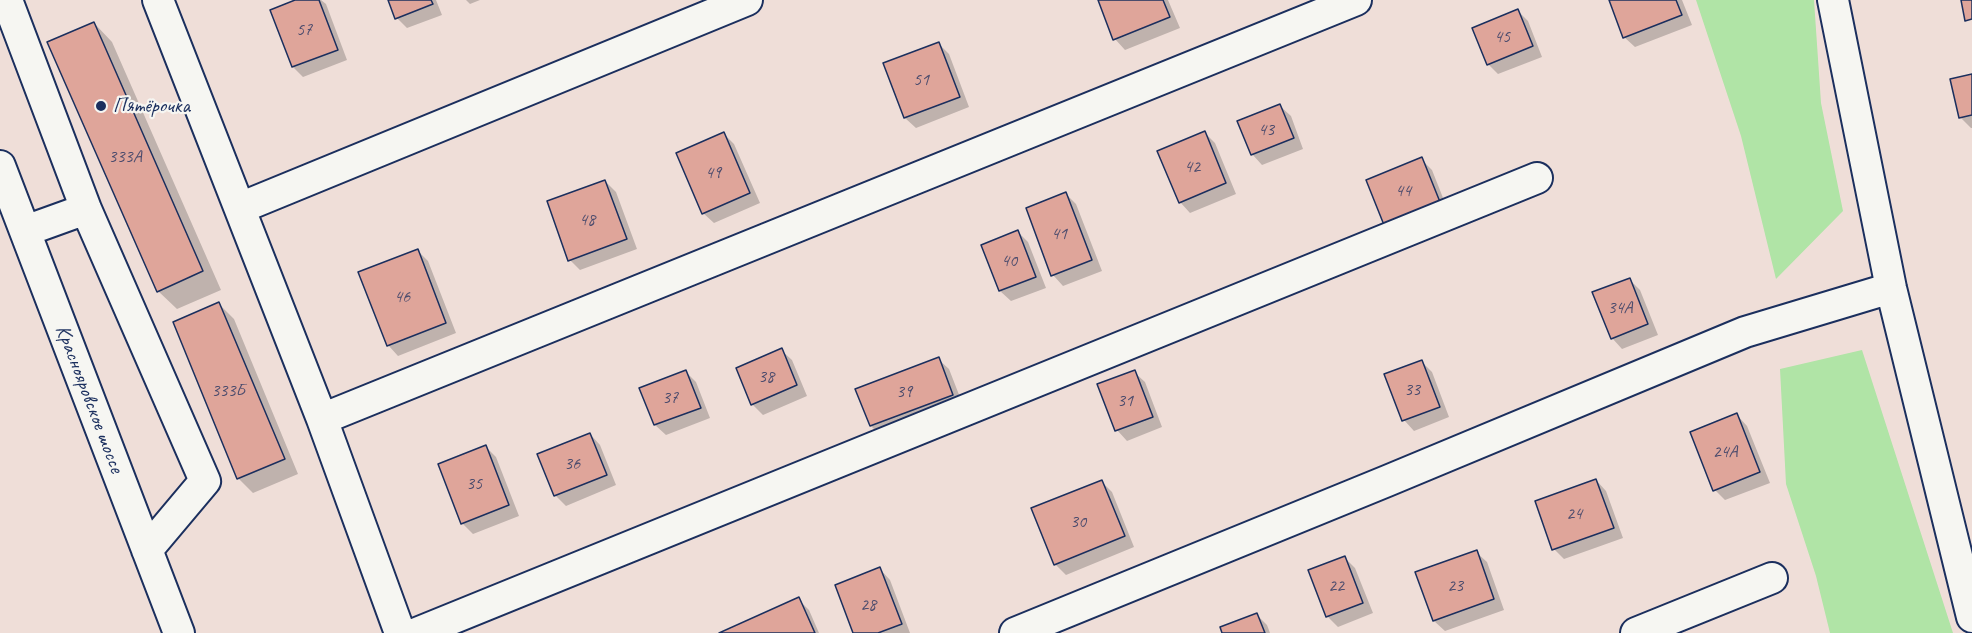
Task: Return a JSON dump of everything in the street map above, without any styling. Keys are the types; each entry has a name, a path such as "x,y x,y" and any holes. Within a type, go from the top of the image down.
{"street":[{"path":"8,0 86,209 205,481 147,550"},
{"path":"158,0 322,419 400,633"},
{"path":"240,208 747,0"},
{"path":"322,419 1356,0"},
{"path":"1833,0 1891,288 1972,617"},
{"name":"Краснояровское шоссе","path":"0,166 179,633"},
{"path":"417,633 1537,178"},
{"path":"25,231 86,209"},
{"path":"1015,633 1745,332 1891,288"},
{"path":"1636,633 1772,578"}],"green space":[{"path":"1696,0 1814,0 1821,103 1843,211 1776,279 1741,136"},
{"path":"1862,350 1953,633 1830,633 1816,576 1786,484 1780,369"}],"building":[{"path":"295,0 319,0 338,50 292,67 270,10"},
{"path":"388,0 431,0 433,4 395,19"},
{"path":"1098,0 1163,0 1170,17 1113,40"},
{"path":"1609,0 1676,0 1682,15 1623,38"},
{"path":"1961,0 1972,0 1972,19 1965,21"},
{"path":"1518,9 1533,46 1487,65 1472,28"},
{"path":"94,22 203,271 157,292 47,42"},
{"path":"939,42 960,97 904,118 883,63"},
{"path":"1972,74 1972,115 1959,118 1950,79"},
{"path":"1280,104 1294,138 1251,155 1237,121"},
{"path":"1205,131 1226,183 1179,203 1157,151"},
{"path":"724,132 750,193 702,214 676,153"},
{"path":"1422,157 1440,202 1384,225 1366,180"},
{"path":"605,180 627,239 568,261 547,201"},
{"path":"1066,192 1092,260 1051,276 1026,208"},
{"path":"1018,230 1036,277 999,291 981,245"},
{"path":"418,249 446,323 387,346 358,272"},
{"path":"1630,278 1648,324 1611,339 1592,292"},
{"path":"219,302 285,459 237,479 173,322"},
{"path":"782,348 797,385 751,405 736,368"},
{"path":"939,357 953,395 870,426 855,389"},
{"path":"1422,360 1440,407 1402,421 1384,374"},
{"path":"686,370 701,408 654,425 639,388"},
{"path":"1135,370 1153,417 1115,431 1097,384"},
{"path":"1737,413 1760,472 1713,491 1690,432"},
{"path":"590,433 607,475 554,496 537,454"},
{"path":"486,445 509,505 461,524 438,464"},
{"path":"1596,479 1614,528 1552,550 1535,501"},
{"path":"1102,480 1125,536 1054,565 1031,508"},
{"path":"1477,550 1494,599 1433,621 1415,572"},
{"path":"1345,556 1363,603 1326,617 1308,570"},
{"path":"880,567 902,624 878,633 853,633 835,585"},
{"path":"799,597 815,633 719,633"},
{"path":"1257,613 1265,633 1222,633 1220,627"}],"place":[{"name":"Пятёрочка","path":"101,106"}]}
